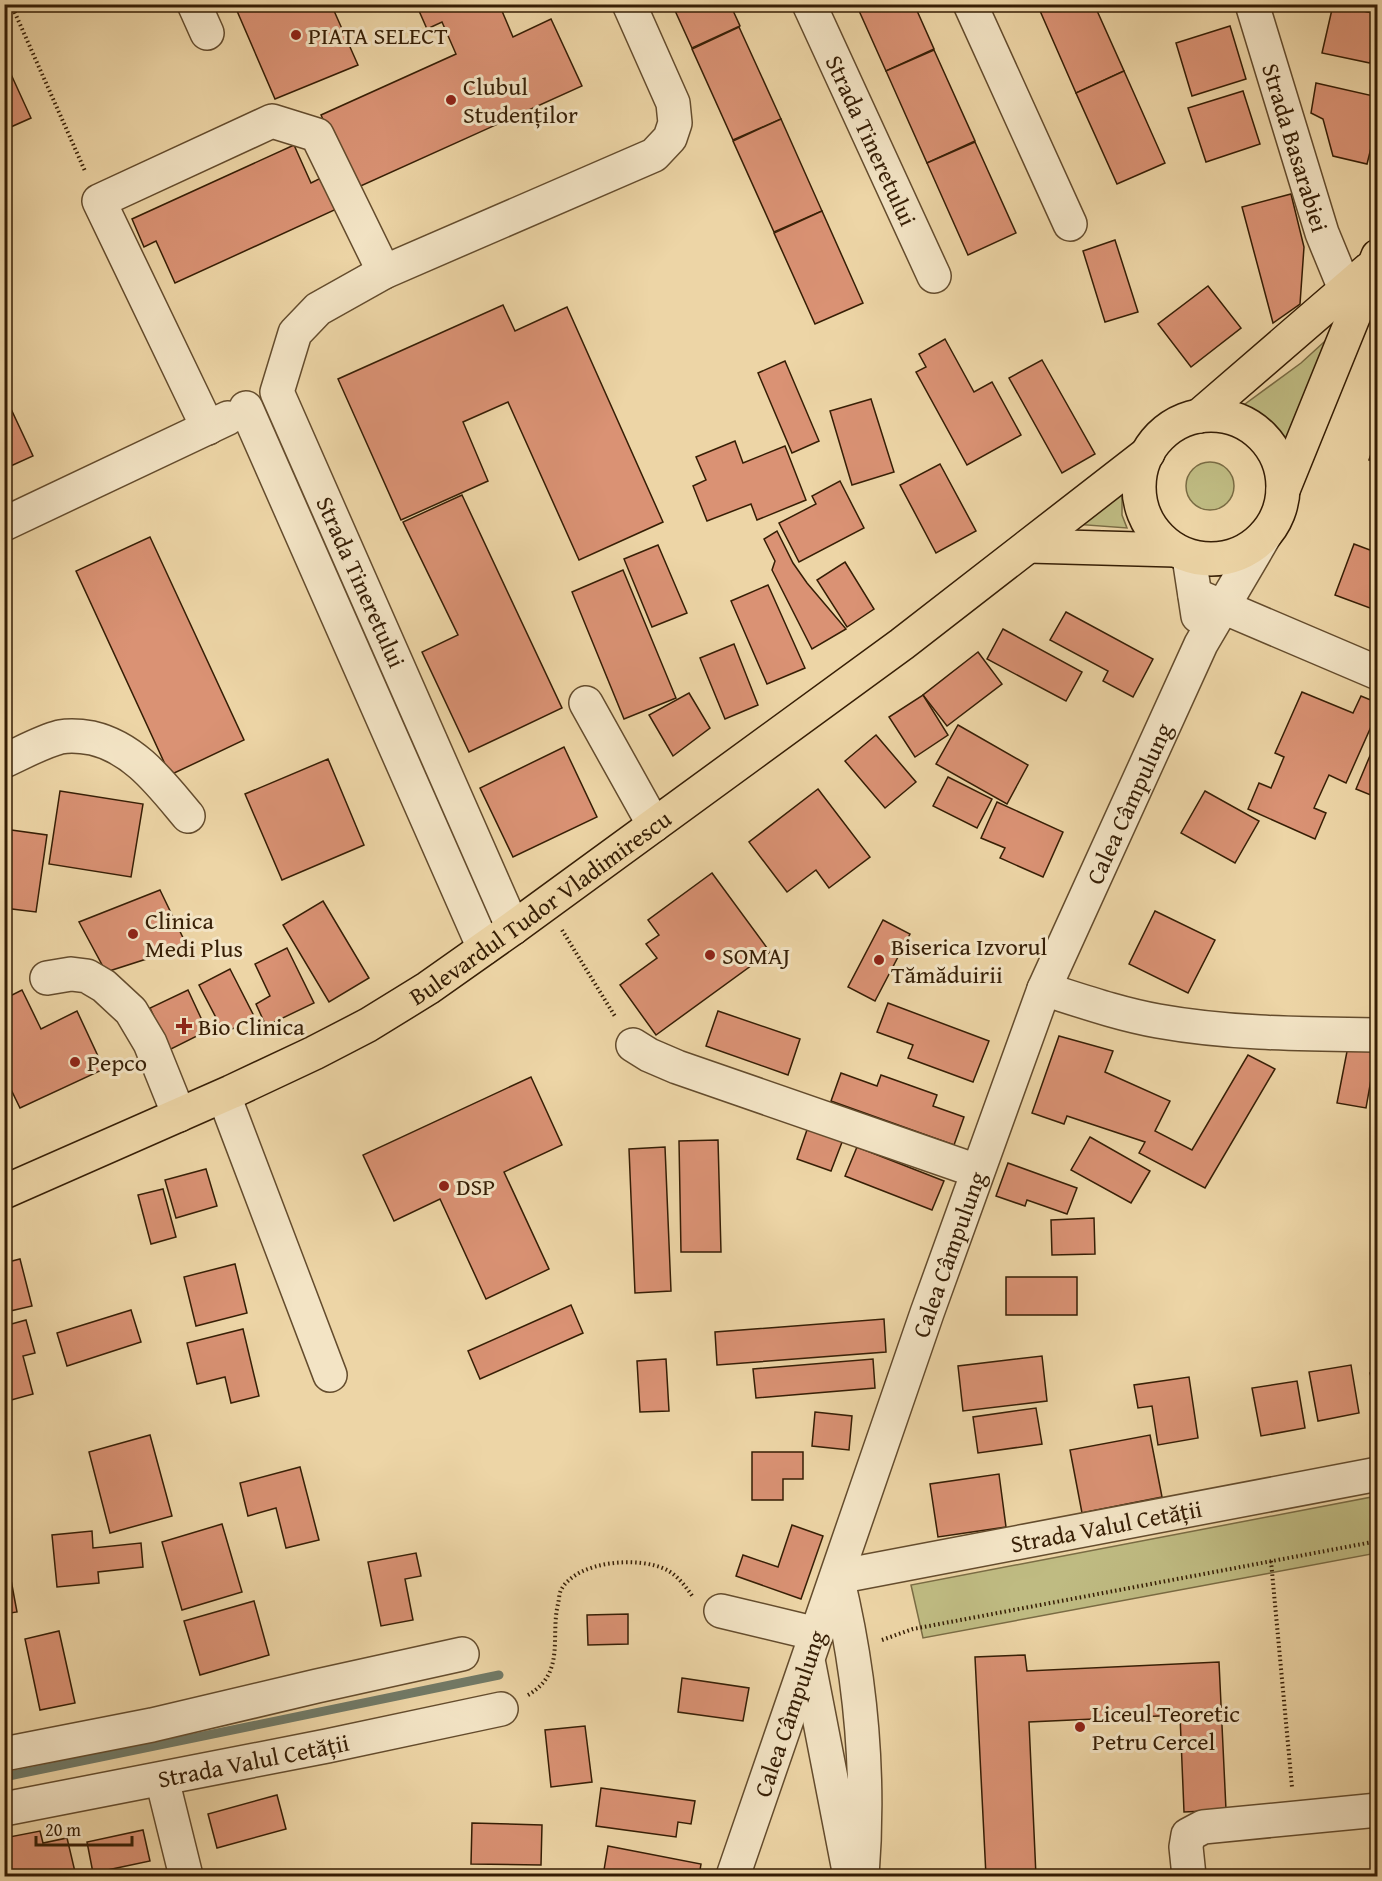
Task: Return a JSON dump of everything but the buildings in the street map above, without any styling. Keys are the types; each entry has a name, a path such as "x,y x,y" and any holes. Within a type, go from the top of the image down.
{"main road":[{"path":"1029,546 1182,554 1210,560 1230,557 1249,549 1265,535 1276,519 1283,489 1376,260"},
{"path":"1199,416 1360,300"},
{"path":"1182,554 1162,542 1150,527 1138,494 1139,474 1148,453 1158,437 1170,427 1188,418 1199,416 1227,417 1241,421 1257,431 1275,453 1281,470 1283,489"},
{"name":"Bulevardul Tudor Vladimirescu","path":"4,1192 224,1096 314,1053 368,1025 428,987 513,928 902,644 1148,453"}],"street":[{"path":"4,524 208,428 277,392 295,333 318,309 384,272 654,155 670,138 675,123 673,103 629,4"},
{"name":"Strada Tineretului","path":"809,4 934,276"},
{"path":"970,4 1070,224"},
{"name":"Strada Basarabiei","path":"1252,4 1322,233 1360,300"},
{"path":"208,428 99,201 272,121 316,135 384,272"},
{"name":"Strada Tineretului","path":"277,392 513,928"},
{"name":"Strada Tineretului","path":"246,408 484,948"},
{"name":"Calea Câmpulung","path":"733,1876 977,1171 1044,989 1201,644 1209,601 1265,535"},
{"path":"1182,554 1209,601 1377,673"},
{"path":"586,703 654,825"},
{"path":"4,761 61,737 79,735 106,742 129,754 155,778 188,816"},
{"path":"47,978 71,974 87,976 104,986 131,1011 150,1043 179,1115"},
{"path":"1044,989 1121,1013 1160,1022 1236,1030 1377,1035"},
{"path":"633,1045 677,1067 977,1171"},
{"path":"224,1096 330,1375"},
{"name":"Strada Valul Cetății","path":"837,1577 1377,1474"},
{"path":"837,1577 853,1650 862,1726 865,1838 862,1876"},
{"path":"721,1611 813,1649 850,1876"},
{"path":"4,1754 152,1725 462,1654"},
{"name":"Strada Valul Cetății","path":"4,1809 501,1709"},
{"path":"162,1779 186,1876"},
{"path":"1189,1876 1186,1847 1188,1834 1203,1827 1377,1810"}],"path":[{"path":"11,4 99,201"},
{"path":"546,904 633,1045"},
{"path":"853,1650 913,1629 1377,1541"},
{"path":"1271,1561 1295,1818"},
{"path":"501,1709 534,1692 547,1678 555,1656 556,1612 561,1590 574,1577 591,1568 610,1563 630,1562 667,1570 681,1581 695,1600 721,1611"}],"shaded area":[{"path":"1335,332 1285,444 1267,420 1241,407 1301,363"},
{"path":"1210,462 1227,469 1234,486 1227,503 1210,510 1193,503 1186,486 1193,469"},
{"path":"1122,492 1122,515 1127,528 1073,524"},
{"path":"1377,1496 1377,1553 923,1638 911,1585"}],"waterway":[{"path":"4,1777 499,1675"}],"place":[{"name":"PIATA SELECT","path":"296,35"},
{"name":"Clubul Studenților","path":"451,100"},
{"name":"Clinica Medi Plus","path":"133,934"},
{"name":"SOMAJ","path":"710,955"},
{"name":"Biserica Izvorul Tămăduirii","path":"879,960"},
{"name":"Bio Clinica","path":"184,1026"},
{"name":"Pepco","path":"75,1062"},
{"name":"DSP","path":"444,1186"},
{"name":"Liceul Teoretic Petru Cercel","path":"1080,1727"}]}
